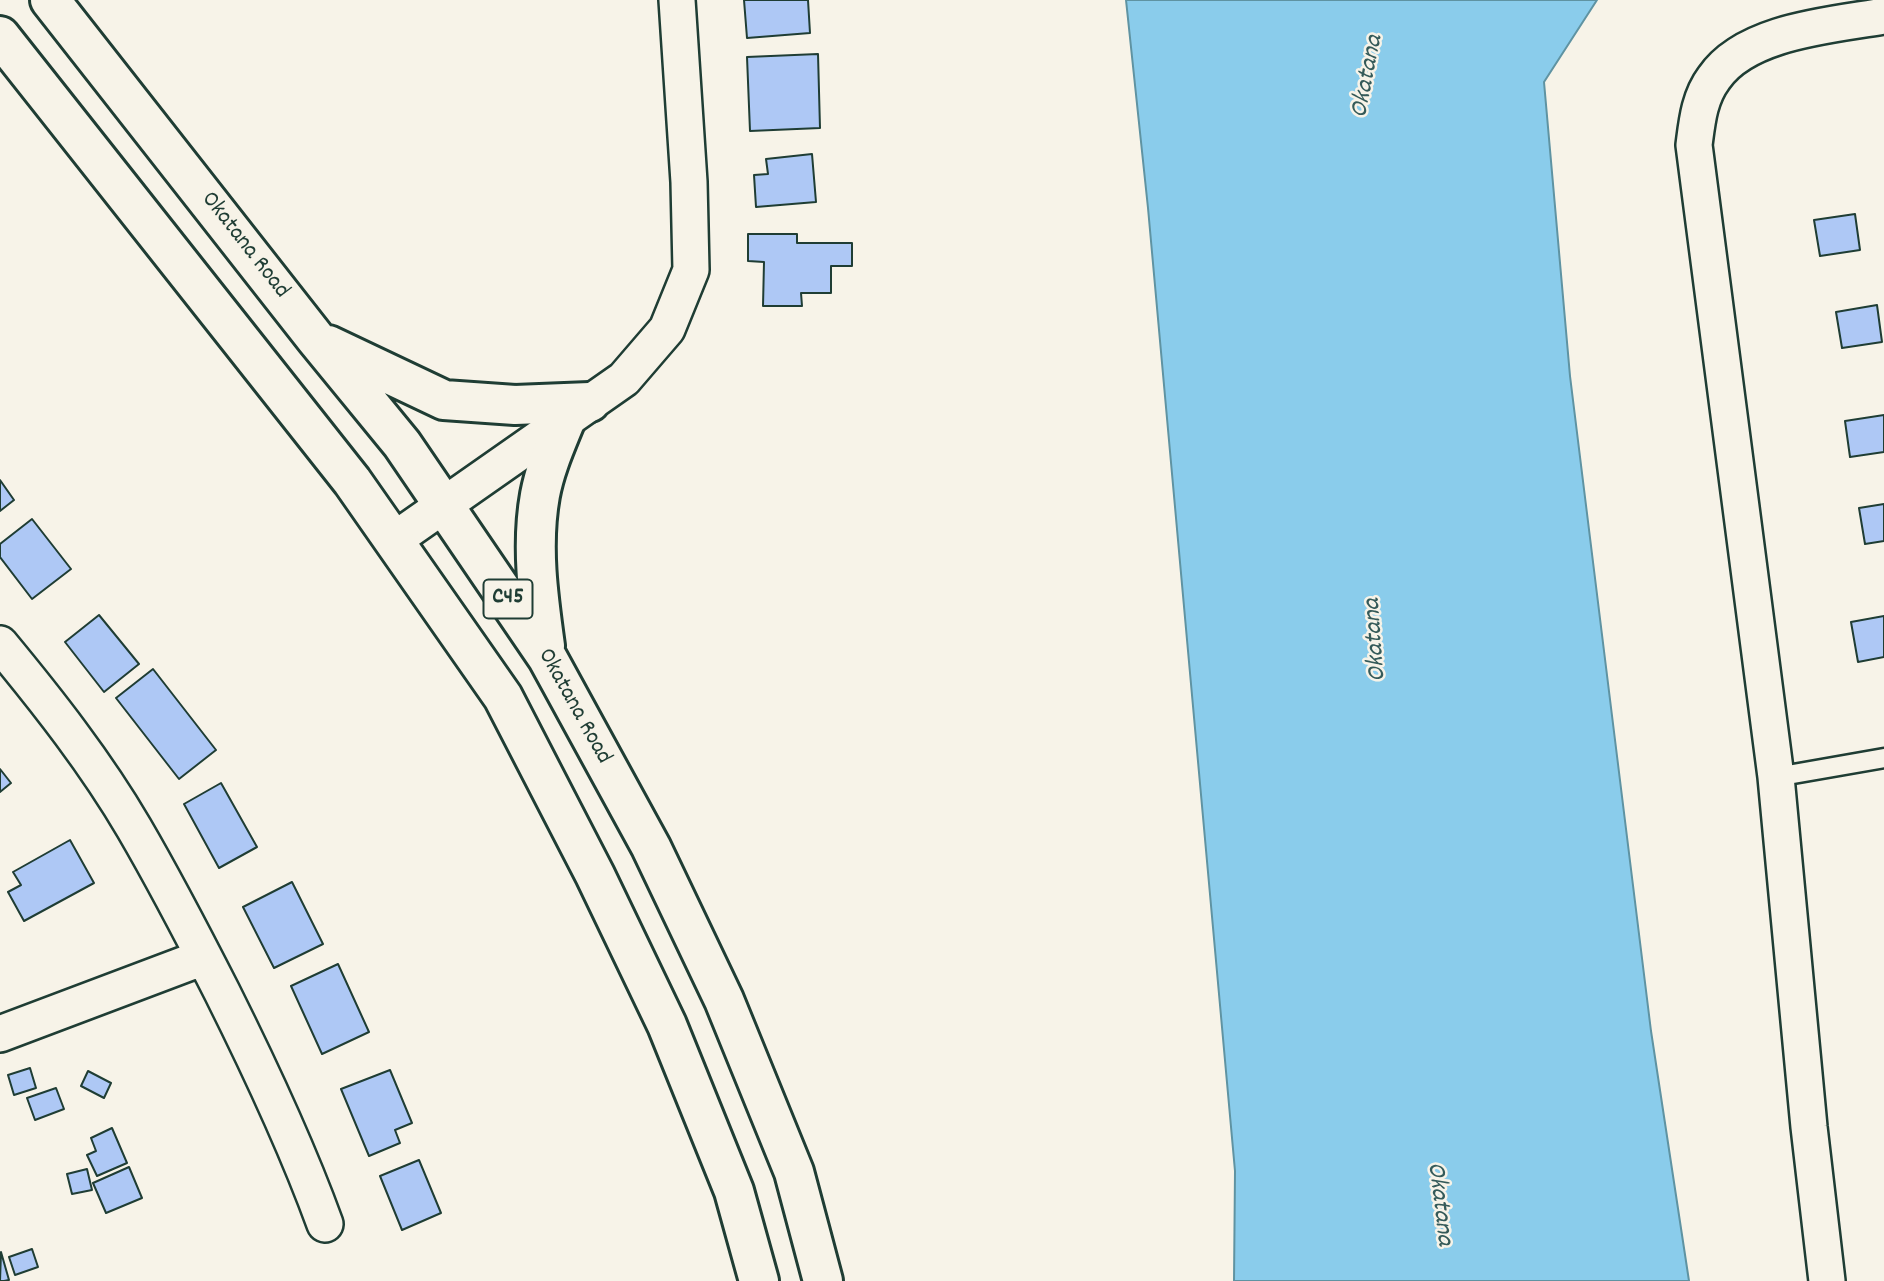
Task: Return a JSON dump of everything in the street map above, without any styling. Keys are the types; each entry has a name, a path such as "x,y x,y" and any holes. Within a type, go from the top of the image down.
{"main road":[{"name":"Okatana Road","path":"50,0 316,339 402,444 547,657 651,847 724,1000 794,1172 823,1281"},
{"name":"C45","path":"0,37 352,481 503,697 595,875 667,1025 734,1191 759,1281"},
{"path":"316,339 444,400 578,410 550,457 539,496 535,573 547,657"}],"street":[{"path":"394,540 624,379 667,329 691,270 689,182 677,0"},
{"path":"1827,1281 1809,1128 1776,777 1694,145 1698,110 1714,77 1743,51 1786,34 1884,16"},
{"path":"0,644 75,740 133,826 266,1079 304,1165 325,1224"},
{"path":"0,1034 204,957"}],"lane":[{"path":"1776,777 1884,758"}],"water":[{"name":"Okatana","path":"1126,0 1597,0 1544,82 1570,376 1651,1031 1689,1281 1234,1281 1235,1171 1148,208"}],"building":[{"path":"744,0 808,0 810,33 747,38"},
{"path":"818,54 820,128 750,131 747,57"},
{"path":"812,154 816,202 756,207 754,175 768,174 766,159"},
{"path":"1855,214 1860,250 1820,256 1814,220"},
{"path":"748,234 797,234 797,243 852,243 852,266 831,266 831,293 801,293 802,306 763,306 764,262 748,261"},
{"path":"1877,305 1882,342 1842,348 1836,312"},
{"path":"1884,415 1884,452 1850,457 1845,421"},
{"path":"0,480 14,500 0,511"},
{"path":"1884,504 1884,541 1865,544 1859,508"},
{"path":"32,519 71,569 32,599 0,557 0,544"},
{"path":"99,615 139,664 104,692 65,642"},
{"path":"1884,616 1884,657 1858,662 1851,622"},
{"path":"153,669 216,750 179,779 116,698"},
{"path":"0,769 11,783 0,792"},
{"path":"221,783 257,847 219,868 184,804"},
{"path":"70,840 94,883 24,921 8,892 21,885 13,872"},
{"path":"292,882 323,944 274,968 243,907"},
{"path":"338,964 369,1032 322,1054 291,986"},
{"path":"30,1068 36,1088 14,1095 8,1075"},
{"path":"390,1070 412,1123 395,1130 400,1143 369,1156 341,1089"},
{"path":"88,1071 111,1083 104,1098 81,1086"},
{"path":"56,1088 64,1109 35,1120 27,1098"},
{"path":"112,1128 127,1163 97,1176 87,1155 96,1151 91,1138"},
{"path":"419,1160 441,1213 402,1230 380,1176"},
{"path":"129,1167 142,1198 106,1213 93,1183"},
{"path":"87,1169 92,1190 72,1194 67,1174"},
{"path":"32,1249 38,1267 15,1275 9,1257"},
{"path":"1,1252 9,1280 4,1281 0,1281"}]}
